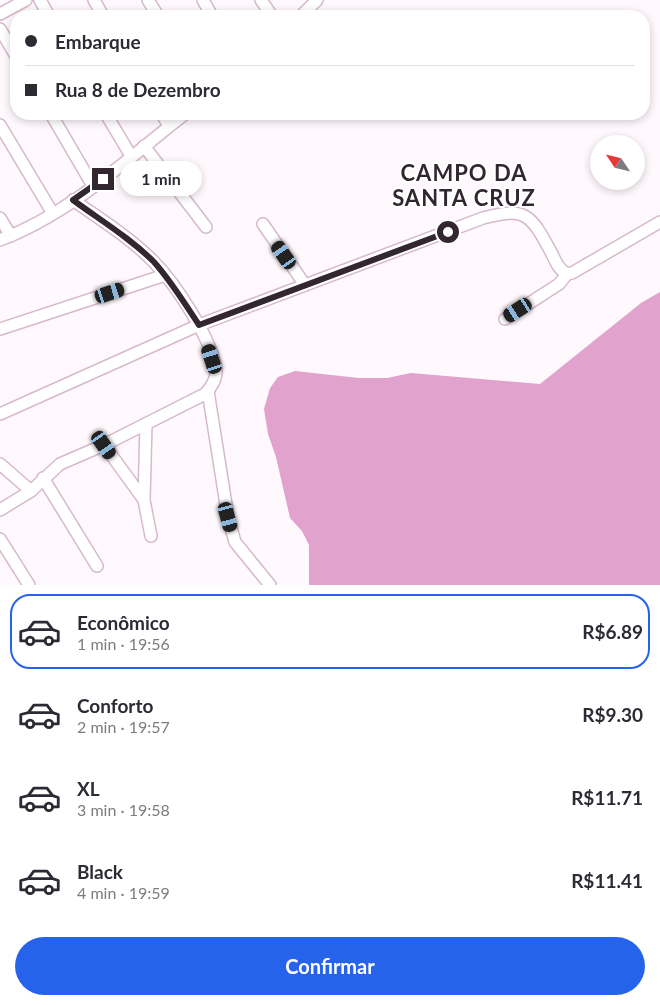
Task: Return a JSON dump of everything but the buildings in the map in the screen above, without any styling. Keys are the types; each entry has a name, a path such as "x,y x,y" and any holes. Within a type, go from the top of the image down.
{"street":[{"path":"0,14 26,0"},
{"path":"307,10 317,0"},
{"path":"0,28 10,46"},
{"path":"54,120 93,186"},
{"path":"110,120 132,156"},
{"path":"166,120 169,126"},
{"path":"0,218 5,238 73,200 177,120"},
{"path":"0,125 52,212"},
{"path":"144,146 206,227"},
{"path":"0,510 31,491 60,464 146,424 208,391 213,384 216,370 199,325 165,275 127,238 73,200"},
{"path":"0,414 199,325 483,218 514,212 525,216 556,263 567,274"},
{"path":"505,319 559,284 567,274 572,273 660,222"},
{"path":"263,224 305,285"},
{"path":"0,329 165,275"},
{"path":"208,391 228,517 234,542 270,585"},
{"path":"146,424 144,500 151,536"},
{"path":"104,445 144,500"},
{"path":"0,464 31,491"},
{"path":"43,478 97,566"},
{"path":"0,539 29,585"}],"shaded area":[{"path":"660,292 660,585 309,585 309,545 302,531 290,518 276,457 268,434 264,409 270,388 278,377 295,371 359,378 387,378 411,373 540,384 641,303"}],"district":[{"name":"CAMPO DA SANTA CRUZ","path":"464,184"}],"route":[{"path":"103,179 73,200 127,238 153,261 165,275 199,325 448,232"}]}
